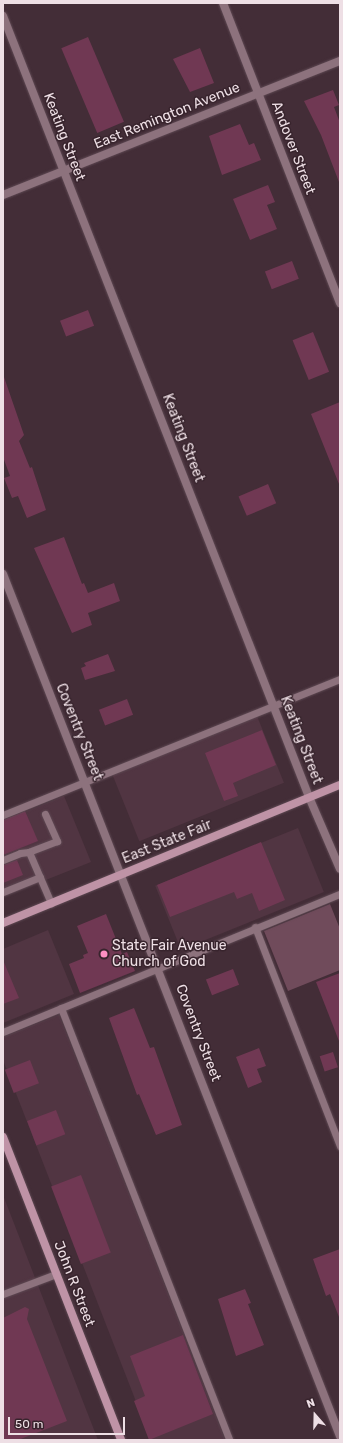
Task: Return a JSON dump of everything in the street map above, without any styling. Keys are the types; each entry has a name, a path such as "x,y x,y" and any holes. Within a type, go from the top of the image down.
{"street":[{"name":"Andover Street","path":"222,3 340,303"},
{"name":"Keating Street","path":"3,16 273,706 309,797 340,869"},
{"name":"East Remington Avenue","path":"3,195 340,61"},
{"name":"Coventry Street","path":"3,574 122,874 340,1436"},
{"name":"East State Fair","path":"3,923 340,785"},
{"name":"John R Street","path":"3,1137 121,1440"}],"lane":[{"path":"3,815 340,679"},
{"path":"3,860 57,841 45,814"},
{"path":"29,852 51,903"},
{"path":"6,882 6,890 40,877"},
{"path":"3,1032 255,927 340,894"},
{"path":"255,927 340,1146"},
{"path":"61,1008 229,1440"},
{"path":"3,1294 56,1274"}],"shaded area":[{"path":"257,716 284,783 139,841 112,774"},
{"path":"64,796 91,862 3,897 3,821"},
{"path":"298,828 324,892 181,950 155,886"},
{"path":"330,904 340,929 340,970 288,991 264,931"},
{"path":"48,930 74,994 3,1023 3,949"},
{"path":"59,1015 225,1440 151,1440 3,1060 3,1037"},
{"path":"3,1195 82,1399 98,1440 3,1440"}],"building":[{"path":"88,37 124,122 97,133 61,48"},
{"path":"200,48 214,83 190,92 173,59"},
{"path":"333,90 339,105 334,107 340,123 339,182 321,135 304,101"},
{"path":"240,124 249,145 254,143 261,160 222,175 209,136"},
{"path":"268,185 275,202 267,205 277,229 250,240 233,199"},
{"path":"292,261 299,279 272,289 265,271"},
{"path":"88,310 94,326 66,337 60,321"},
{"path":"313,332 329,372 309,380 293,340"},
{"path":"4,377 24,435 19,441 30,468 32,467 46,510 27,518 18,496 12,498 4,478 10,476 3,457"},
{"path":"340,402 340,484 339,484 311,414"},
{"path":"268,484 276,503 247,516 239,497"},
{"path":"64,537 82,584 84,583 88,593 114,583 120,601 88,613 92,625 72,633 34,548"},
{"path":"108,654 115,671 85,680 81,668 86,666 84,663"},
{"path":"127,699 133,715 105,726 99,710"},
{"path":"262,730 276,765 233,783 238,796 224,801 205,753"},
{"path":"25,811 38,841 3,855 3,820"},
{"path":"261,842 285,900 259,911 252,893 237,899 234,892 170,917 157,885"},
{"path":"17,860 23,875 3,883 3,865"},
{"name":"State Fair Avenue Church of God","path":"106,914 122,954 127,952 135,971 80,993 69,964 84,958 83,955 88,953 77,926"},
{"path":"3,960 19,998 3,1004"},
{"path":"233,969 239,985 212,995 206,979"},
{"path":"340,973 340,1041 339,1041 316,982"},
{"path":"134,1008 150,1048 154,1047 182,1125 156,1135 139,1094 137,1095 109,1018"},
{"path":"259,1048 266,1066 257,1069 262,1082 248,1088 236,1057"},
{"path":"333,1052 338,1067 325,1072 320,1056"},
{"path":"30,1060 39,1083 14,1093 5,1070"},
{"path":"56,1110 65,1134 36,1145 27,1121"},
{"path":"81,1175 111,1252 81,1264 51,1186"},
{"path":"340,1249 339,1317 330,1294 326,1296 313,1259"},
{"path":"245,1289 251,1303 248,1304 264,1345 236,1356 218,1299"},
{"path":"25,1307 29,1309 27,1319 67,1421 18,1440 3,1440 3,1318"},
{"path":"183,1335 213,1414 149,1440 134,1401 145,1396 130,1356"}],"place":[{"name":"State Fair Avenue Church of God","path":"104,954"}]}
